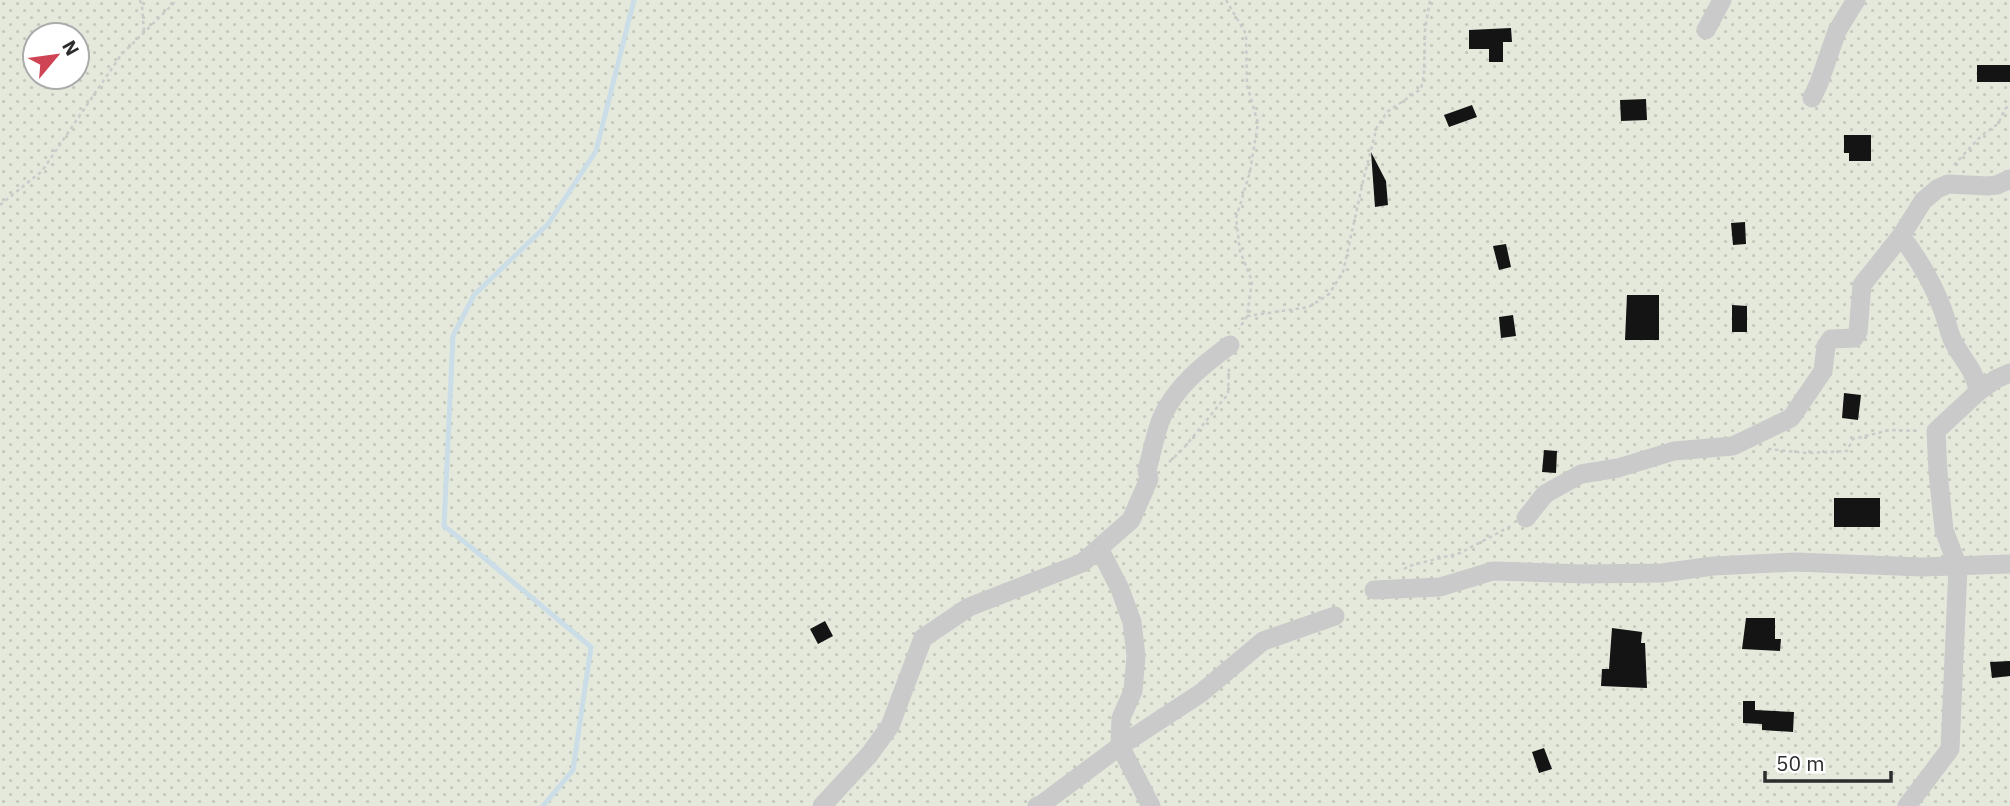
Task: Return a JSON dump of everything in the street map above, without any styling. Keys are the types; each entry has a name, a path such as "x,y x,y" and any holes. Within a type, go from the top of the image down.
{"street":[{"path":"1706,30 1722,0"},
{"path":"1812,98 1837,32 1856,0"},
{"path":"1526,518 1545,494 1581,474 1618,468 1674,451 1733,446 1791,418 1823,371 1826,346 1831,340 1854,338 1858,332 1862,285 1901,236 1923,201 1937,189 1953,184 1988,186 2010,179"},
{"path":"1901,236 1915,254 1932,285 1953,341 1977,380 1978,392"},
{"path":"822,806 869,755 890,726 923,638 969,607 1082,563 1131,520 1149,479 1147,470 1162,418 1175,394 1207,362 1230,345"},
{"path":"1907,806 1950,749 1958,567 1944,530 1936,431 1978,392 2010,373"},
{"path":"1099,548 1120,589 1132,622 1136,656 1133,691 1121,718 1120,746 1151,806"},
{"path":"1374,590 1440,587 1493,571 1661,573 1713,566 1796,562 1958,567 2010,564"},
{"path":"1037,806 1120,746 1201,693 1263,641 1335,616"}],"path":[{"path":"140,0 144,31"},
{"path":"0,205 43,171 121,55 177,0"},
{"path":"1149,479 1183,449 1227,394 1230,345 1247,316 1252,281 1240,251 1236,218 1250,172 1258,123 1247,85 1246,34 1226,0"},
{"path":"1247,316 1309,307 1329,294 1343,272 1377,127 1387,112 1421,89 1430,0"},
{"path":"1937,189 1958,159 1998,124 2010,104"},
{"path":"1733,446 1807,453 1847,451 1853,439 1890,430 1936,431"},
{"path":"1374,590 1409,566 1460,553 1526,518"}],"shaded area":[{"path":"0,0 2010,0 2010,806 0,806"}],"building":[{"path":"1511,28 1512,42 1503,42 1503,62 1489,62 1489,49 1469,49 1469,30"},
{"path":"1977,65 2010,65 2010,82 1977,82"},
{"path":"1646,99 1647,120 1621,121 1620,100"},
{"path":"1472,105 1477,117 1449,127 1444,115"},
{"path":"1844,135 1871,135 1871,161 1849,161 1849,153 1844,153"},
{"path":"1371,152 1386,181 1388,205 1375,207"},
{"path":"1745,222 1746,244 1733,245 1731,223"},
{"path":"1506,244 1511,267 1499,270 1493,246"},
{"path":"1627,295 1659,295 1659,340 1625,340"},
{"path":"1732,305 1747,306 1747,332 1732,332"},
{"path":"1513,315 1516,336 1501,338 1499,317"},
{"path":"1844,393 1861,395 1858,420 1842,418"},
{"path":"1544,450 1557,451 1556,473 1542,472"},
{"path":"1834,498 1880,498 1880,527 1834,527"},
{"path":"1746,618 1775,618 1775,639 1781,639 1780,651 1742,649"},
{"path":"825,621 833,636 818,644 810,629"},
{"path":"1612,628 1642,632 1647,688 1601,686 1602,669 1609,669"},
{"path":"2010,661 2010,676 1992,678 1990,662"},
{"path":"1743,701 1755,701 1755,710 1794,712 1793,732 1762,730 1762,724 1743,723"},
{"path":"1544,748 1552,769 1539,773 1532,752"}],"waterway":[{"path":"543,806 573,770 591,647 444,526 453,336 474,295 548,224 596,151 634,0"}]}
